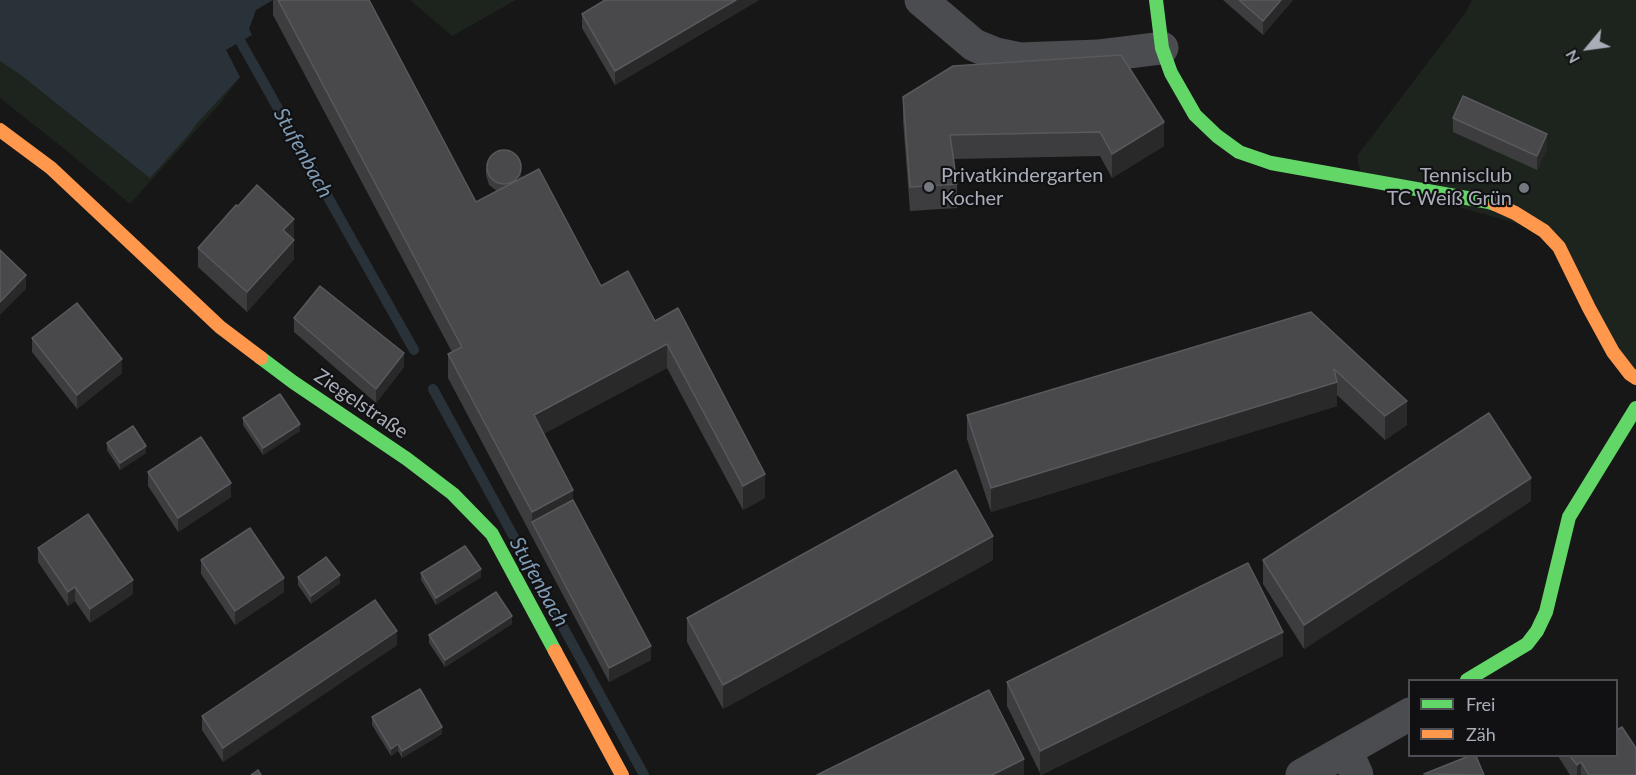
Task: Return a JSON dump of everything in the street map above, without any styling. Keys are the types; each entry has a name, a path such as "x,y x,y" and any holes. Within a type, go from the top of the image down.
{"street":[{"path":"921,0 974,45 996,54 1020,59 1098,56 1162,48"},
{"path":"1156,0 1162,48 1171,73 1195,115 1217,136 1239,152 1271,163 1490,202 1515,213 1544,231 1559,247 1588,309 1613,352 1630,374 1636,378"},
{"name":"Ziegelstraße","path":"0,130 51,168 220,327 293,382 407,459 453,494 492,534 622,775"},
{"path":"1470,679 1515,653 1538,631 1569,517 1636,408"},
{"path":"1302,775 1352,763 1408,716"}],"shaded area":[{"path":"0,0 256,10 219,38 240,77 218,106 130,204 0,98"},
{"path":"0,0 273,0 256,10 249,29 252,35 226,50 240,77 150,178 21,75 0,61"},
{"path":"410,0 516,0 452,36"},
{"name":"Tennisclub TC Weiß Grün","path":"1472,0 1636,0 1636,378 1544,231 1362,180 1357,156 1466,12"}],"building":[{"path":"278,0 369,0 476,202 539,169 601,286 628,271 655,321 678,308 765,474 743,486 667,344 534,415 573,490 532,512 448,354 462,347"},
{"path":"605,0 736,0 615,71 582,14"},
{"path":"1239,0 1281,0 1263,21"},
{"path":"1121,55 1164,122 1112,154 1100,132 950,135 957,184 910,187 903,97 953,66"},
{"path":"1463,96 1547,134 1537,156 1453,118"},
{"path":"504,150 516,155 521,167 516,179 504,184 492,179 487,167 492,155"},
{"path":"257,185 294,219 283,230 294,240 247,292 198,248"},
{"path":"0,250 26,275 0,302"},
{"path":"320,286 404,353 376,389 294,318"},
{"path":"77,303 122,359 77,395 32,338"},
{"path":"1311,312 1407,401 1385,416 1334,369 1337,382 991,488 967,415"},
{"path":"280,394 300,424 263,448 243,418"},
{"path":"1489,413 1531,478 1304,625 1263,560"},
{"path":"133,426 146,446 120,463 107,443"},
{"path":"201,437 231,483 178,518 148,472"},
{"path":"956,470 993,536 723,685 687,618"},
{"path":"573,500 651,646 609,668 532,522"},
{"path":"88,514 133,580 90,609 75,587 68,592 38,548"},
{"path":"250,528 284,578 235,611 201,560"},
{"path":"465,546 481,569 436,598 421,573"},
{"path":"326,557 340,575 311,596 298,577"},
{"path":"1248,563 1283,632 1040,751 1007,682"},
{"path":"496,592 512,616 445,660 429,635"},
{"path":"375,600 397,631 223,748 202,716"},
{"path":"420,689 442,727 402,751 398,744 391,749 372,717"},
{"path":"989,690 1024,759 992,775 817,775"},
{"path":"1622,727 1636,748 1636,775 1589,775 1581,762 1577,765 1571,757 1618,757 1618,729"},
{"path":"1466,757 1476,757 1484,775 1424,774"},
{"path":"258,770 261,775 251,775"}],"waterway":[{"name":"Stufenbach","path":"231,34 239,39 414,350"},
{"name":"Stufenbach","path":"433,389 644,775"}],"traffic: fast":[{"path":"1156,0 1162,48 1171,73 1195,115 1217,136 1239,152 1271,163 1495,204"},
{"path":"261,358 407,459 453,494 492,534 555,651"},
{"path":"1469,679 1527,644 1537,631 1546,612 1569,517 1636,408"}],"traffic: slow":[{"path":"0,130 51,168 220,327 261,358"},
{"path":"1495,204 1544,231 1559,247 1613,352 1630,374 1636,378"},
{"path":"555,651 622,775"}],"place":[{"name":"Privatkindergarten Kocher","path":"929,187"},
{"name":"Tennisclub TC Weiß Grün","path":"1524,188"}]}
